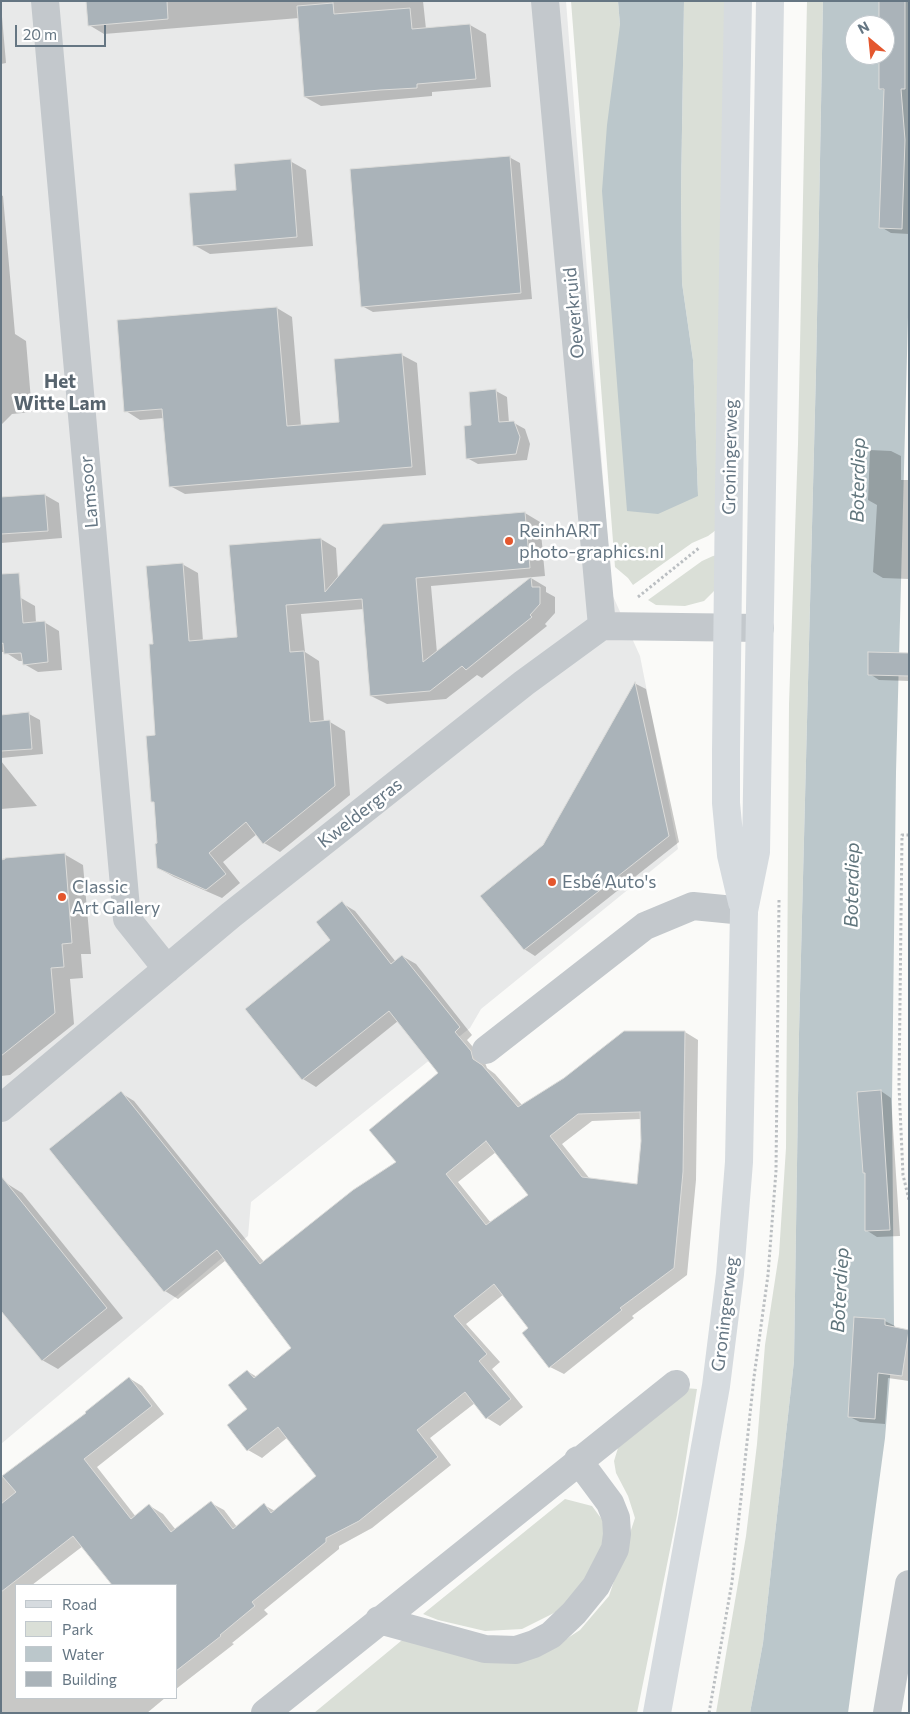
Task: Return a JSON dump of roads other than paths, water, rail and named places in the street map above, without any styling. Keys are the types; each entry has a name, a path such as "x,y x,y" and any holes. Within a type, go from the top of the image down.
{"main road":[{"name":"Groningerweg","path":"738,1 728,542 726,803 731,855 744,911"},
{"name":"Groningerweg","path":"657,1713 716,1386 730,1274 739,1162 744,911 756,852 770,1"}],"street":[{"name":"Lamsoor","path":"45,1 127,919 167,969"},
{"name":"Oeverkruid","path":"545,1 602,626"},
{"name":"Kweldergras","path":"1,1108 231,915 517,689 602,626"},
{"path":"602,626 760,628"},
{"path":"486,1050 644,926 693,906 744,911"},
{"path":"265,1713 378,1620 676,1384"},
{"path":"378,1620 485,1650 516,1650 534,1644 551,1635 574,1613 596,1586 615,1549 617,1534 616,1518 610,1503 578,1460"},
{"path":"887,1713 909,1584"}],"water":[{"path":"618,1 684,1 681,193 682,283 693,360 698,496 658,514 627,511 602,191 607,125 620,25"},
{"name":"Boterdiep","path":"823,1 909,1 909,279 896,772 892,1102 894,1327 885,1438 848,1713 750,1713 763,1643 794,1361 799,1033 816,371"}],"place":[{"name":"ReinhART photo-graphics.nl","path":"509,541"},
{"name":"Esbé Auto's","path":"552,882"},
{"name":"Classic Art Gallery","path":"62,897"}],"district":[{"name":"Het Witte Lam","path":"60,393"}]}
